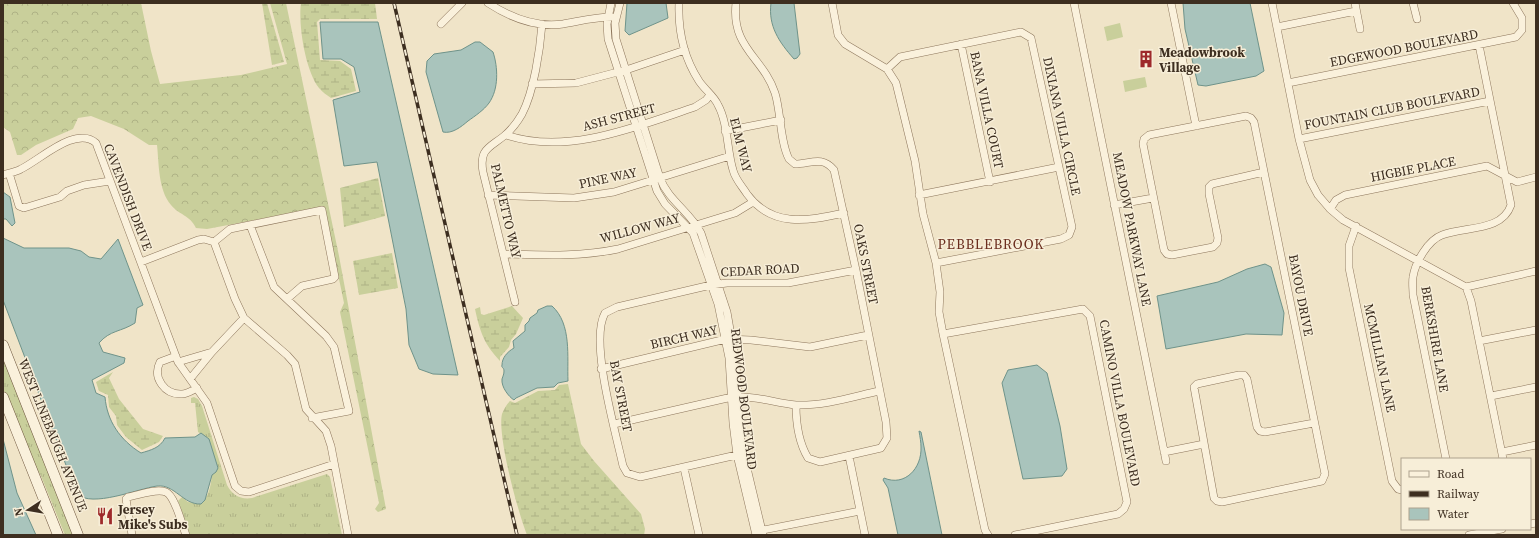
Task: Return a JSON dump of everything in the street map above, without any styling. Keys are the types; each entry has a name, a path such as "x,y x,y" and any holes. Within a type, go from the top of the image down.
{"main road":[{"name":"WEST LINEBAUGH AVENUE","path":"3,345 78,535"},
{"path":"3,397 58,535"}],"street":[{"path":"441,24 462,3"},
{"path":"488,3 505,14 522,20 542,24 563,24 586,19 608,17 616,18"},
{"name":"REDWOOD BOULEVARD","path":"611,3 608,17 608,38 635,127 656,179 697,225 704,240 729,339 735,397 733,423 759,533"},
{"name":"REDWOOD BOULEVARD","path":"620,3 616,18 616,39 643,124 656,179 657,191 665,204 689,227 699,246 715,284"},
{"name":"ELM WAY","path":"679,3 680,29 685,50 700,82 719,107 733,172 753,202 771,215 792,220 808,219 844,212"},
{"name":"OAKS STREET","path":"736,3 736,21 739,35 746,49 768,78 775,93 786,153 790,161 799,164 820,160 828,164 834,170 856,270 888,432 887,441 878,449 849,456 820,462 808,458 803,450 796,415 796,405"},
{"path":"832,3 838,35 845,44 887,69 892,75 898,90 915,161 919,195 936,263 940,292 939,312 943,334 985,530 988,535"},
{"name":"MEADOW PARKWAY LANE","path":"1074,3 1166,461"},
{"path":"1171,3 1196,126"},
{"path":"1272,3 1299,139 1310,180 1318,195 1330,209 1343,220 1466,286 1536,271"},
{"path":"1355,3 1360,29"},
{"path":"1413,3 1416,19"},
{"name":"EDGEWOOD BOULEVARD","path":"1288,83 1516,37 1522,30 1522,18 1513,3"},
{"path":"1277,27 1356,11"},
{"name":"PALMETTO WAY","path":"515,302 488,195 482,167 483,155 490,146 506,135 522,114 540,54 542,24"},
{"name":"DIXIANA VILLA CIRCLE","path":"887,69 900,57 1021,32 1031,38 1072,227 1069,235 1061,239 936,263"},
{"name":"BANA VILLA COURT","path":"961,44 990,182"},
{"name":"BERKSHIRE LANE","path":"1446,458 1413,295 1413,276 1419,260 1429,244 1440,235 1495,223 1508,213 1511,205 1479,45"},
{"path":"532,84 576,83 626,70 685,50"},
{"name":"ASH STREET","path":"506,135 539,141 571,142 602,137 696,107 710,95"},
{"name":"FOUNTAIN CLUB BOULEVARD","path":"1299,139 1490,101"},
{"name":"BAYOU DRIVE","path":"1264,172 1216,182 1210,185 1209,194 1218,243 1213,247 1172,256 1167,254 1164,250 1143,144 1144,139 1149,135 1246,116 1251,118 1254,122 1264,172 1314,423 1324,474 1322,481 1222,502 1217,501 1214,498 1194,387 1197,384 1244,375 1247,379 1257,427 1260,431 1265,432 1314,423"},
{"path":"725,131 781,120"},
{"name":"CAVENDISH DRIVE","path":"6,174 20,170 66,141 82,137 90,138 96,143 177,359 208,403 235,486 241,491 249,492 334,464"},
{"name":"PINE WAY","path":"488,195 574,198 614,192 730,156"},
{"name":"HIGBIE PLACE","path":"1330,209 1336,200 1345,194 1487,166 1517,182 1536,177"},
{"path":"919,195 1059,167"},
{"path":"6,174 19,206 24,208 60,197 67,191 84,185 110,181"},
{"path":"1114,205 1153,198"},
{"name":"WILLOW WAY","path":"504,254 557,256 601,252 631,246 735,213 753,202"},
{"path":"214,242 230,229 322,210 335,277 333,279 302,286 286,299"},
{"path":"250,225 274,287 326,336 334,347 349,411 312,418"},
{"name":"MCMILLIAN LANE","path":"1356,226 1349,246 1349,268 1392,482 1398,489 1401,490"},
{"path":"141,262 198,240 204,239 214,242"},
{"path":"214,242 235,299 244,318 287,355 295,364 306,409 312,418 326,431 331,446 348,535"},
{"name":"CEDAR ROAD","path":"715,284 788,283 856,270"},
{"name":"BAY STREET","path":"715,284 607,310 603,316 601,325 601,369 623,466 630,475 640,477 740,454"},
{"path":"1466,286 1480,341 1502,456 1536,445"},
{"name":"CAMINO VILLA BOULEVARD","path":"943,334 1074,309 1083,309 1090,316 1127,502 1124,509 1118,514 1015,535"},
{"path":"190,379 212,352 244,318"},
{"path":"1480,341 1536,330"},
{"name":"BIRCH WAY","path":"601,369 729,339 810,347 868,335"},
{"path":"197,388 184,394 178,394 162,386 158,377 158,367 160,362 212,352"},
{"path":"1491,396 1536,387"},
{"path":"614,424 735,397 796,405 822,404 879,391"},
{"path":"1164,452 1204,444"},
{"path":"849,456 865,535"},
{"path":"684,468 699,535"},
{"path":"132,535 126,499 128,497 158,491 166,492 173,500 186,535"},
{"path":"759,533 860,511"},
{"path":"1469,535 1496,530"}],"green space":[{"path":"3,3 141,3 151,51 160,84 241,75 287,64 270,3 286,3 339,256 386,509 378,512 375,509 379,503 340,312 344,303 324,207 207,229 196,228 191,220 174,208 167,199 161,184 157,145 149,145 124,129 91,116 78,118 73,129 36,145 21,155 17,155 10,132 3,127"},
{"path":"262,3 267,3 284,62 272,65"},
{"path":"301,3 375,3 377,19 320,19 317,22 320,60 340,61 351,69 356,91 331,98 319,88 314,80 306,59 300,12"},
{"path":"1120,23 1123,37 1107,41 1104,27"},
{"path":"1145,77 1147,87 1125,92 1123,81"},
{"path":"378,178 385,216 344,227 340,188"},
{"path":"392,253 398,288 359,295 353,261"},
{"path":"512,306 523,318 516,334 511,340 509,347 500,357 500,361 490,349 483,337 475,309 480,307 481,314 484,315"},
{"path":"3,353 74,535 65,535 41,476 33,463 3,388"},
{"path":"113,372 109,378 119,399 143,429 163,436 159,442 142,450 126,437 117,425 116,416 109,407 108,395 99,391 96,382"},
{"path":"568,384 581,444 641,514 645,529 644,535 527,535 505,456 501,425 502,414 510,401 515,403 538,391 555,390 559,385"},
{"path":"194,397 198,399 202,406 227,485 231,492 244,498 252,498 327,474 330,477 342,535 190,535 178,501 182,497 188,502 201,504 209,490 212,473 209,439 198,432 195,403 191,403 191,398"}],"water":[{"path":"627,3 666,3 668,18 629,35 625,31"},
{"path":"771,3 794,3 800,54 797,58 794,59 779,40 771,19"},
{"path":"1183,3 1250,3 1264,71 1256,76 1206,86 1198,85 1185,29"},
{"path":"320,22 378,22 458,375 433,374 419,369 409,345 406,309 377,162 344,166 333,100 360,92 354,67 341,59 323,59"},
{"path":"475,42 480,42 493,52 497,71 495,91 489,103 479,113 456,130 443,132 426,72 427,61 434,54 461,50"},
{"path":"3,192 10,197 15,223 12,226 6,219 3,219"},
{"path":"3,238 24,248 69,248 81,251 89,257 101,259 118,239 143,305 137,308 135,323 112,333 99,343 103,352 125,358 124,363 92,380 96,393 105,397 106,406 112,422 121,436 141,453 152,450 165,438 195,437 201,433 209,439 218,468 212,475 205,500 201,504 189,501 169,488 163,486 104,498 84,498 77,494 3,300"},
{"path":"1265,264 1271,267 1284,313 1282,335 1246,334 1166,349 1157,296 1218,282 1247,269"},
{"path":"547,306 552,306 558,313 566,331 568,381 558,383 554,387 537,388 514,400 504,388 502,382 504,374 504,369 502,366 503,360 507,353 514,348 513,341 525,331 525,325 530,318 537,313 538,310"},
{"path":"1037,365 1047,373 1060,426 1067,469 1062,476 1023,479 1002,383 1008,370"},
{"path":"919,431 921,432 942,535 898,535 888,488 883,480 884,478 899,480 911,474 919,462 921,455"},
{"path":"3,439 17,493 36,535 3,535"}],"railway":[{"path":"394,3 517,535"}],"place":[{"name":"Meadowbrook Village","path":"1146,59"},
{"name":"Jersey Mike's Subs","path":"105,516"}],"district":[{"name":"PEBBLEBROOK","path":"991,244"}]}
